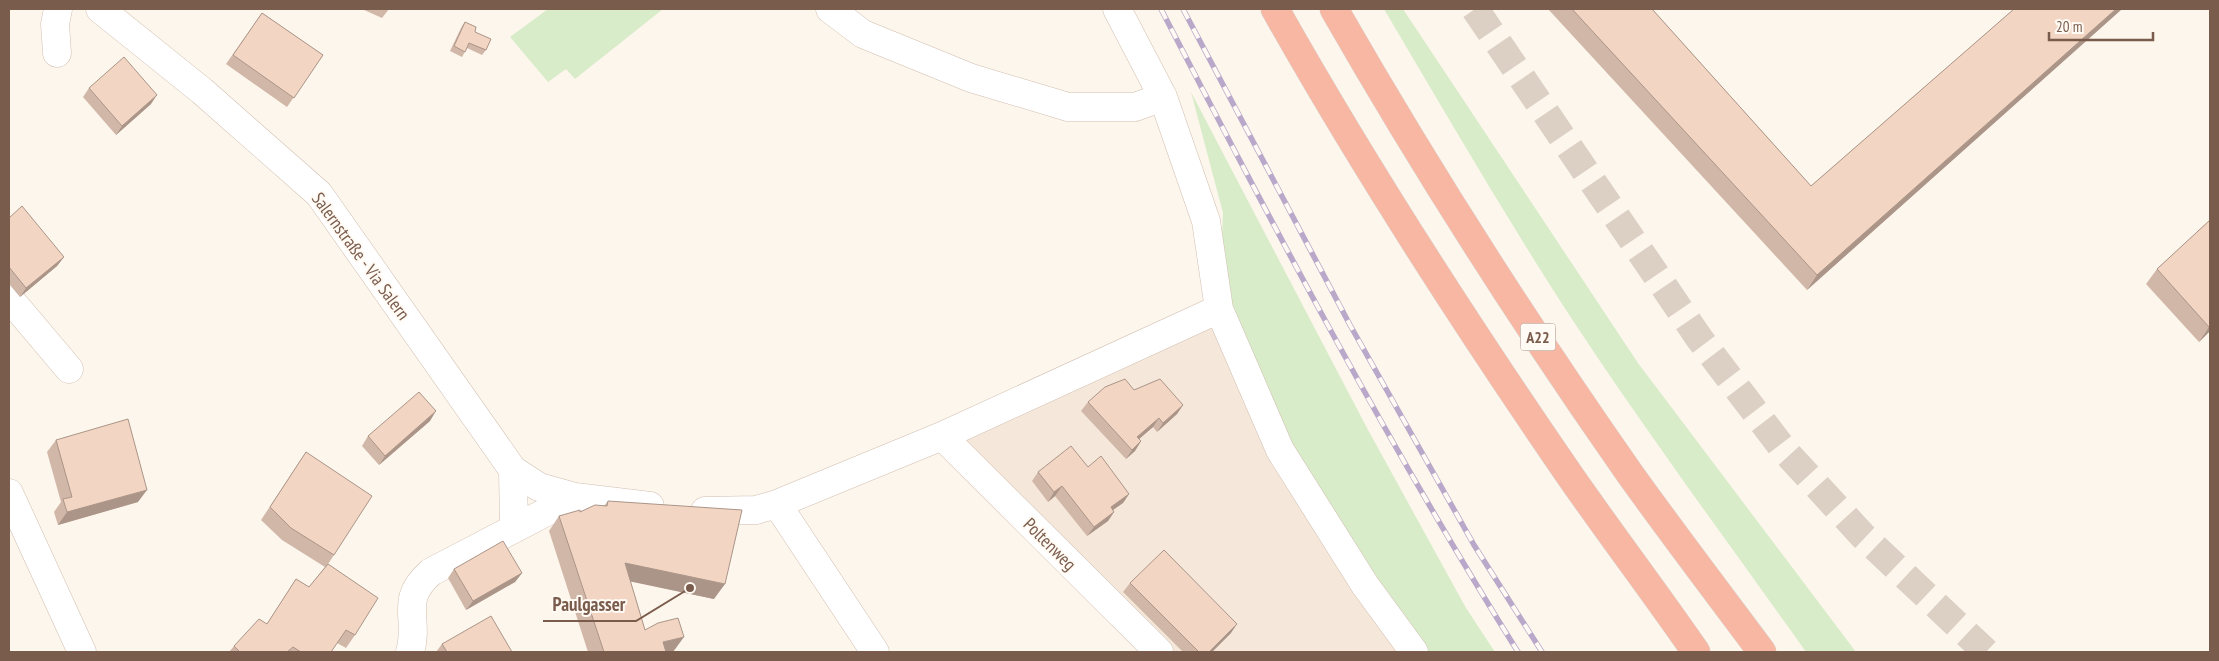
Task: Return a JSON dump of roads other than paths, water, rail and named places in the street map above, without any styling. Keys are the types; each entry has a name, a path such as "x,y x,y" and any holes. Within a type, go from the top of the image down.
{"highway":[{"path":"1275,9 1402,219 1489,356 1567,471 1696,652"},
{"name":"A22","path":"1334,9 1447,197 1530,326 1630,474 1762,652"}],"street":[{"path":"57,53 55,24 58,9"},
{"name":"Salernstraße - Via Salern","path":"100,9 202,91 320,194 513,470 539,487 575,497 698,511 756,510 778,504 942,436 1219,309"},
{"path":"830,9 863,34 971,78 1068,107 1135,107 1163,96"},
{"path":"1117,9 1163,96 1206,221 1219,309 1280,450 1365,585 1414,652"},
{"path":"9,298 69,369"},
{"name":"Poltenweg","path":"942,436 1159,652"},
{"path":"513,470 514,529"},
{"path":"9,492 82,652"},
{"path":"410,652 412,636 411,605 413,594 420,582 431,572 575,497"},
{"path":"778,504 875,652"}],"tunnel":[{"path":"1475,9 1699,338 1784,450 1863,536 1986,652"}],"railway":[{"path":"1161,9 1289,254 1377,414 1518,652"},
{"path":"1183,9 1350,325 1474,545 1542,652"}],"place":[{"name":"Paulgasser","path":"690,588"}]}
